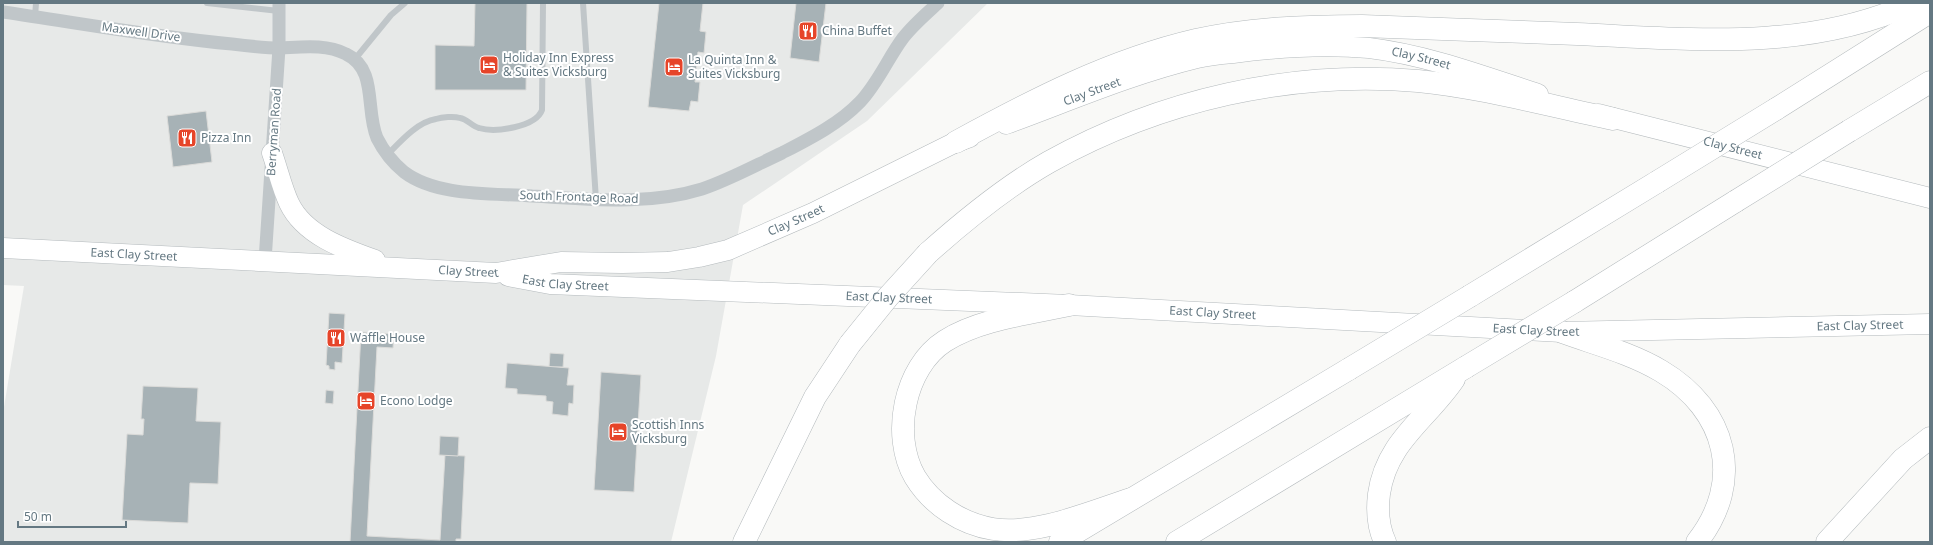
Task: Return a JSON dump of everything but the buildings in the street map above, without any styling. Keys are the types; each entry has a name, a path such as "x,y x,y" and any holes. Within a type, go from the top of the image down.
{"highway":[{"path":"956,142 1025,104 1088,74 1141,56 1197,40 1265,30 1319,26 1362,26 1704,39 1762,38 1805,34 1859,23 1913,3"},
{"path":"1060,542 1776,110 1930,12"},
{"path":"744,542 815,397 850,344 888,297 928,253 964,221 1047,163 1089,141 1153,116 1205,99 1306,81 1361,79 1418,81 1459,87 1613,119"},
{"path":"1177,542 1574,302 1930,82"},
{"path":"1069,305 996,321 962,332 943,342 932,352 916,373 908,392 903,414 904,436 908,459 915,477 929,495 945,510 968,522 994,530 1026,529 1061,522 1131,499"},
{"path":"1562,332 1631,356 1662,372 1686,390 1708,412 1718,433 1725,473 1716,512 1697,542"},
{"path":"1385,542 1378,519 1378,502 1383,472 1391,456 1406,434 1442,397 1463,368"},
{"path":"1827,542 1903,459 1930,438"}],"main road":[{"name":"Clay Street","path":"265,261 496,273 562,262 668,262 699,257 728,250 813,213 956,142 1096,89 1198,58 1266,48 1319,46 1369,48 1421,58 1466,70 1613,119 1930,198"},
{"path":"272,153 289,204 302,221 317,234 346,250 396,267"},
{"name":"East Clay Street","path":"3,248 265,261"},
{"name":"East Clay Street","path":"496,273 550,284 1069,305 1562,332 1930,324"}],"street":[{"name":"South Frontage Road","path":"355,59 367,76 377,137 387,155 404,172 416,179 446,190 596,200 631,200 663,197 702,188 771,158 821,132 853,109 863,99 904,37 938,3"},
{"name":"Berryman Road","path":"265,261 279,48 279,7"},
{"name":"Maxwell Drive","path":"3,12 230,44 279,48"},
{"path":"279,48 322,47 345,53 355,59"}],"lane":[{"path":"35,17 36,3"},
{"path":"207,3 279,7"},
{"path":"355,59 391,15 405,3"},
{"path":"387,155 406,136 426,122 436,118 460,118 480,128 508,129 532,121 540,116 542,110 543,3"},
{"path":"583,3 596,200"}],"shaded area":[{"path":"3,3 988,3 867,121 743,205 716,356 671,542 3,542 3,413 24,286 3,285"}],"place":[{"name":"China Buffet","path":"808,31"},
{"name":"Holiday Inn Express & Suites Vicksburg","path":"489,65"},
{"name":"La Quinta Inn & Suites Vicksburg","path":"674,67"},
{"name":"Pizza Inn","path":"187,138"},
{"name":"Waffle House","path":"336,338"},
{"name":"Econo Lodge","path":"366,401"},
{"name":"Scottish Inns Vicksburg","path":"618,432"}]}
